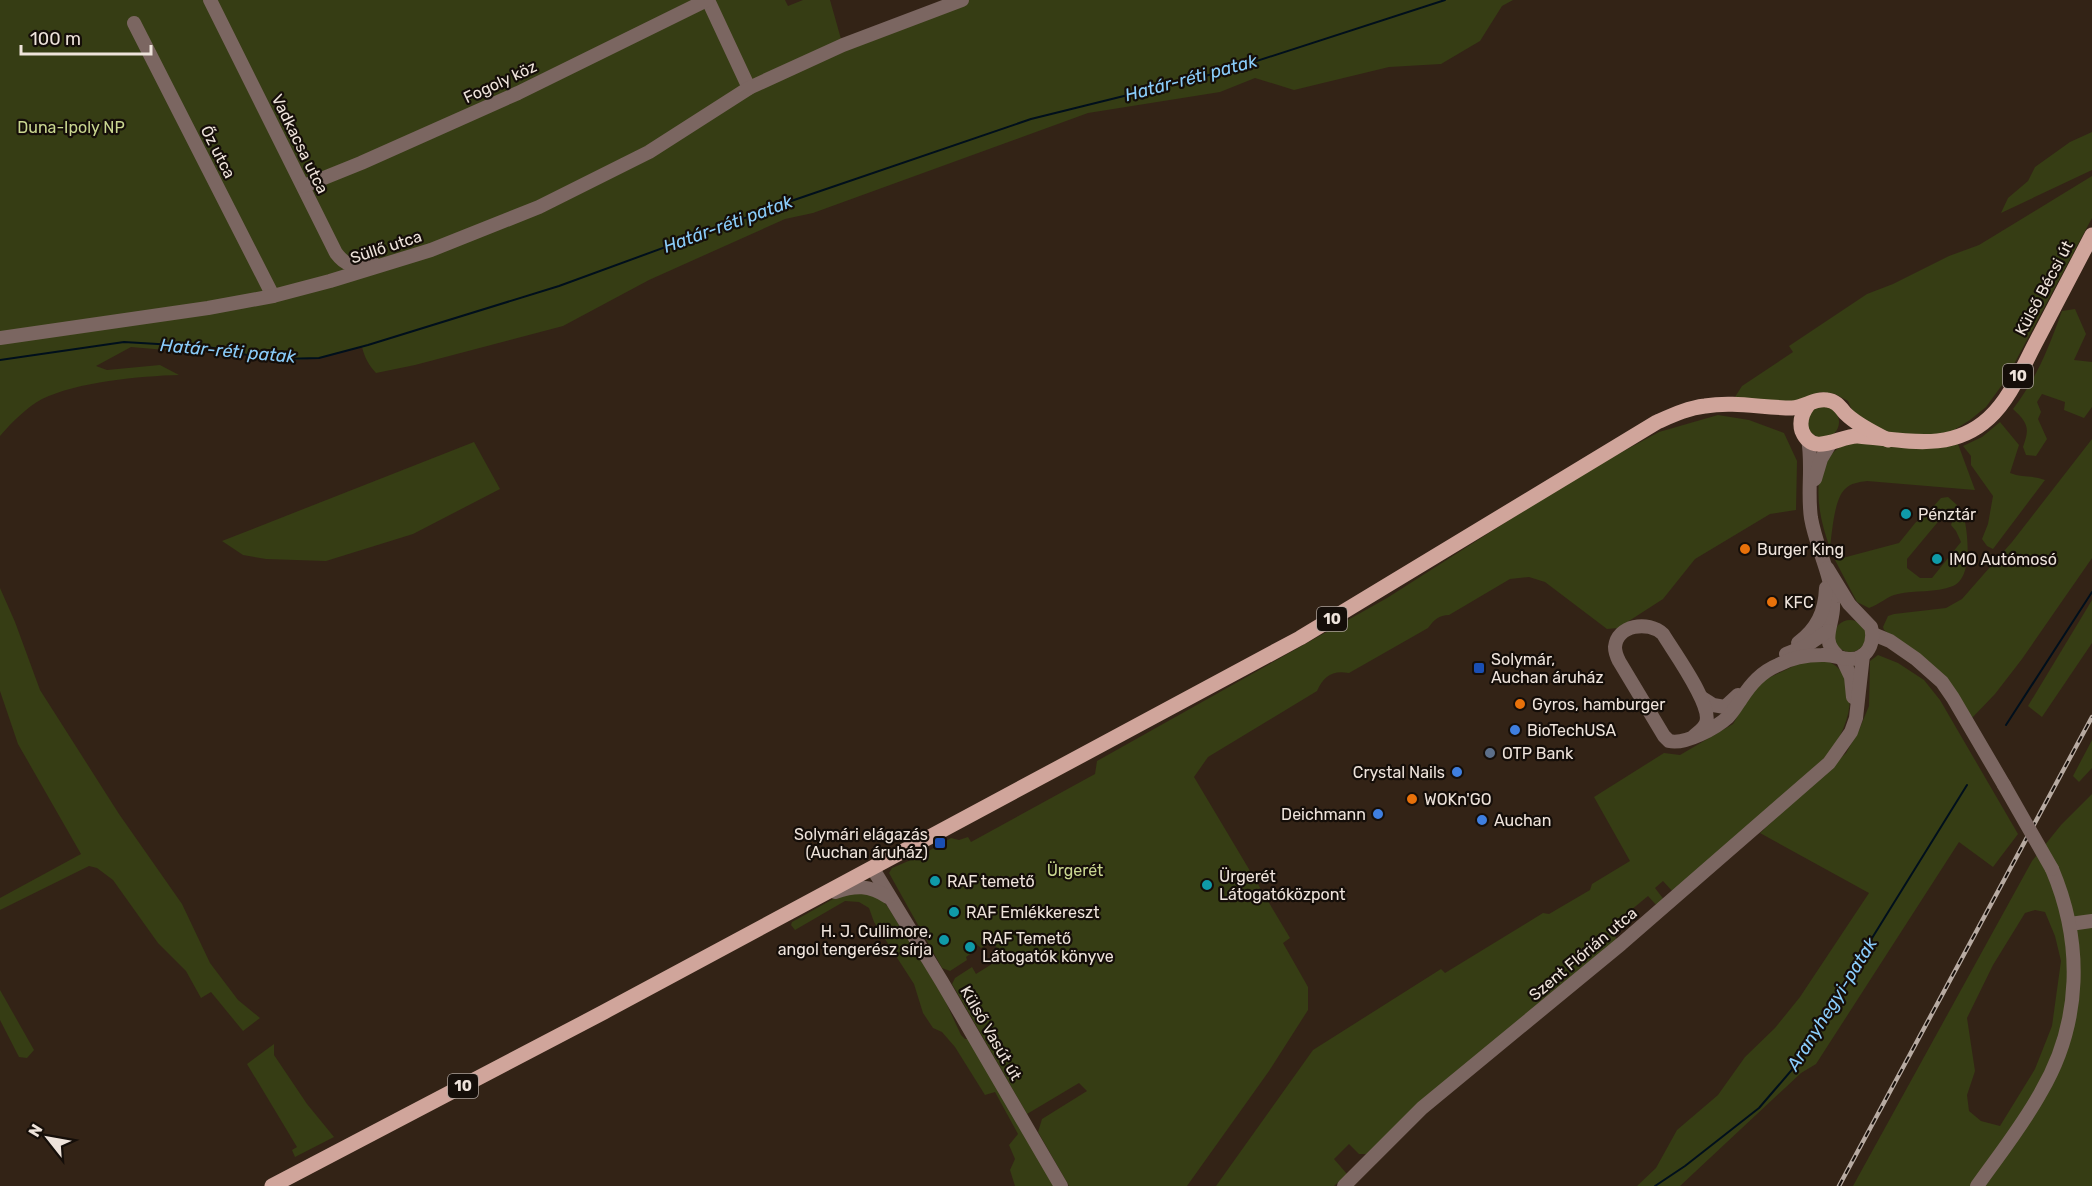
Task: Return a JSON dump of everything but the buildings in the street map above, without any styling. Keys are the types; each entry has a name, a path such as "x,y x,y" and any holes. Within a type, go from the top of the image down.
{"main road":[{"name":"Külső Bécsi út","path":"1888,440 1935,443 1950,440 1963,435 1989,418 2011,388 2092,235"},
{"name":"10","path":"272,1186 873,869 1300,638 1617,444 1657,422 1681,412 1705,406 1747,405 1795,408 1827,400 1834,402 1858,424 1888,440"},
{"name":"10","path":"1747,405 1781,415 1820,445 1856,436 1888,440"},
{"path":"1805,433 1802,415 1808,405"},
{"path":"1834,442 1846,426 1844,411"}],"street":[{"name":"Vadkacsa utca","path":"210,0 304,186 322,227 343,263 350,265 381,261 383,266"},
{"name":"Fogoly köz","path":"304,186 518,93 708,0"},
{"path":"708,0 749,88"},
{"name":"Süllő utca","path":"0,338 208,308 273,296 383,266 431,250 540,207 649,152 749,88 843,45 962,0"},
{"name":"Őz utca","path":"134,23 273,296"},
{"path":"1805,433 1810,450 1810,499 1813,530 1827,568 1834,604 1829,627 1829,645 1839,656"},
{"path":"1810,499 1821,459 1834,442"},
{"path":"1827,568 1857,614 1868,621 1873,634 1872,642 1866,653"},
{"path":"1783,656 1812,632 1822,615 1827,568"},
{"path":"1702,698 1713,705 1725,707 1754,674 1768,663 1806,646 1842,614 1857,614"},
{"path":"1693,737 1706,724 1707,711 1702,698 1663,633 1653,626 1635,626 1618,638 1615,648 1619,661 1664,736 1676,743 1683,742 1693,737 1727,718 1757,678 1780,663 1807,656 1839,656 1850,659 1866,653 1900,649"},
{"path":"1873,634 1890,641 1916,659 1942,682 1953,698 2052,869 2062,892 2070,924 2075,965 2074,997 2060,1052 2041,1092 1977,1186"},
{"name":"Szent Flórián utca","path":"1344,1186 1422,1108 1690,885 1829,763 1851,732 1856,718 1866,653"},
{"name":"Szent Flórián utca","path":"1839,656 1851,677 1853,697 1851,714 1841,746"},
{"name":"Külső Vasút út","path":"873,869 1061,1186"},
{"path":"821,896 861,886 872,888 890,898"},
{"path":"2070,924 2092,921"}],"green space":[{"name":"Duna-Ipoly NP","path":"0,0 785,0 788,6 803,0 830,0 841,39 959,0 1513,0 1502,6 1480,41 1441,64 1389,67 1294,90 1255,78 1220,92 1088,113 813,213 785,219 649,280 563,326 376,373 367,361 362,347 319,358 296,360 262,358 187,345 177,351 131,347 96,366 107,370 160,365 179,375 109,381 56,393 30,407 0,436"},
{"path":"2092,132 2092,170 2001,213 2008,198 2028,181 2035,167 2070,142"},
{"path":"2092,176 2092,218 2005,381 1986,407 1946,435 1930,437 1889,433 1855,417 1848,401 1835,394 1820,392 1808,399 1787,403 1735,397 1742,386 1793,352 1789,346 1867,294 1893,284 1949,256 1979,245"},
{"path":"2075,309 2086,334 2074,360 2092,362 2092,407 2084,418 2064,410 2065,402 2042,394 2037,402 2041,412 2038,419 2047,439 2036,456 2026,455 2023,447 2027,430 2025,422 2013,409 2042,362 2062,311"},
{"path":"1823,406 1834,411 1839,422 1834,433 1823,438 1812,433 1807,422 1812,411"},
{"name":"Ürgerét","path":"1718,415 1749,420 1784,433 1797,461 1796,510 1770,514 1695,559 1663,599 1618,628 1607,629 1545,582 1529,577 1510,579 1449,615 1440,617 1428,628 1349,673 1338,672 1329,675 1317,691 1208,757 1194,777 1290,938 1283,943 1308,987 1308,1010 1269,1071 1187,1186 1069,1186 1038,1132 1042,1119 1087,1091 1079,1083 1027,1114 952,984 955,978 972,967 976,974 1003,957 992,941 981,948 976,944 972,946 973,952 966,957 967,960 950,971 942,968 889,873 892,868 920,856 951,838 959,840 968,837 971,842 1095,774 1097,761 1387,598 1581,474 1659,432"},
{"path":"2000,422 2019,445 2010,473 2045,480 1993,549 1987,546 1982,539 1988,524 1993,496 1971,465 1971,456 1963,446 1982,437"},
{"path":"2092,439 2092,558 2022,659 1995,694 1970,720 1926,662 1883,627 1888,616 1946,608 1962,599 2012,542"},
{"path":"1854,440 1919,448 1958,444 1975,490 1867,481 1852,484 1845,489 1838,500 1830,548 1819,502 1822,472 1828,459 1839,448"},
{"path":"474,442 500,489 413,534 326,561 266,559 243,555 222,541"},
{"path":"1948,497 1957,505 1947,511 1907,559 1907,568 1920,578 1932,578 1961,542 1951,525 1953,519 1964,517 1967,555 1964,574 1959,581 1953,586 1939,590 1894,595 1869,608 1857,602 1835,560 1899,543 1916,522 1921,520 1941,498"},
{"path":"0,588 40,690 119,814 182,904 210,963 238,1000 260,1018 243,1031 211,992 201,998 186,971 158,943 113,880 97,868 89,866 0,910 0,898 81,854 18,744 0,691"},
{"path":"2092,600 2092,643 2042,717 2028,706"},
{"path":"1850,620 1862,624 1866,636 1862,648 1850,652 1838,648 1834,636 1838,624"},
{"path":"1878,655 1898,663 1924,680 1940,700 2018,834 1993,867 1959,842 1816,1064 1801,1073 1680,1186 1637,1186 1656,1168 1677,1130 1718,1095 1745,1057 1775,1028 1800,997 1869,893 1760,833 1846,753 1869,706 1870,661"},
{"path":"1824,659 1840,670 1846,680 1850,701 1845,723 1830,753 1674,893 1663,881 1655,888 1665,901 1658,907 1648,896 1613,925 1614,935 1618,941 1417,1106 1366,1154 1359,1154 1349,1144 1334,1159 1347,1174 1334,1186 1216,1186 1313,1050 1441,969 1445,973 1543,913 1549,914 1590,890 1592,884 1630,861 1594,797 1664,753 1680,755 1733,724 1748,699 1764,680 1800,663"},
{"path":"2092,740 2092,768 2079,782 2073,776"},
{"path":"2092,794 2092,1186 1853,1186 2032,861 2061,825","holes":["2035,910 2045,912 2055,936 2061,961 2052,1026 2035,1069 2000,1126 1981,1121 1969,1111 1967,1095 1975,1071 1967,1018 1993,965 2025,913"]},
{"path":"865,891 882,900 888,907 943,996 961,1035 965,1039 970,1039 1056,1186 1015,1186 1010,1170 1015,1159 1009,1145 1018,1134 995,1092 985,1095 955,1047 942,1032 933,1028 923,1013 914,984 874,922 869,908 859,902 845,901 795,930 791,925 792,922 842,894"},
{"path":"0,990 34,1050 27,1058 19,1057 0,1020"},
{"path":"274,1044 274,1055 307,1104 334,1137 295,1157 292,1150 297,1147 247,1064"}],"waterway":[{"name":"Határ-réti patak","path":"0,360 124,342 208,347 262,358 319,358 559,286 794,200 1031,119 1229,70 1445,0"},
{"name":"Aranyhegyi-patak","path":"2006,725 2092,592"},
{"name":"Aranyhegyi-patak","path":"1655,1186 1685,1166 1759,1108 1796,1065 1828,1009 1967,785"}],"railway":[{"path":"1839,1186 2092,717"}],"place":[{"name":"Pénztár","path":"1906,514"},
{"name":"Burger King","path":"1745,549"},
{"name":"IMO Autómosó","path":"1937,559"},
{"name":"KFC","path":"1772,602"},
{"name":"Solymár, Auchan áruház","path":"1479,668"},
{"name":"Gyros, hamburger","path":"1520,704"},
{"name":"BioTechUSA","path":"1515,730"},
{"name":"OTP Bank","path":"1490,753"},
{"name":"Crystal Nails","path":"1457,772"},
{"name":"WOKn'GO","path":"1412,799"},
{"name":"Deichmann","path":"1378,814"},
{"name":"Auchan","path":"1482,820"},
{"name":"Solymári elágazás (Auchan áruház)","path":"940,843"},
{"name":"RAF temető","path":"935,881"},
{"name":"Ürgerét Látogatóközpont","path":"1207,885"},
{"name":"RAF Emlékkereszt","path":"954,912"},
{"name":"H. J. Cullimore, angol tengerész sírja","path":"944,940"},
{"name":"RAF Temető Látogatók könyve","path":"970,947"}]}
